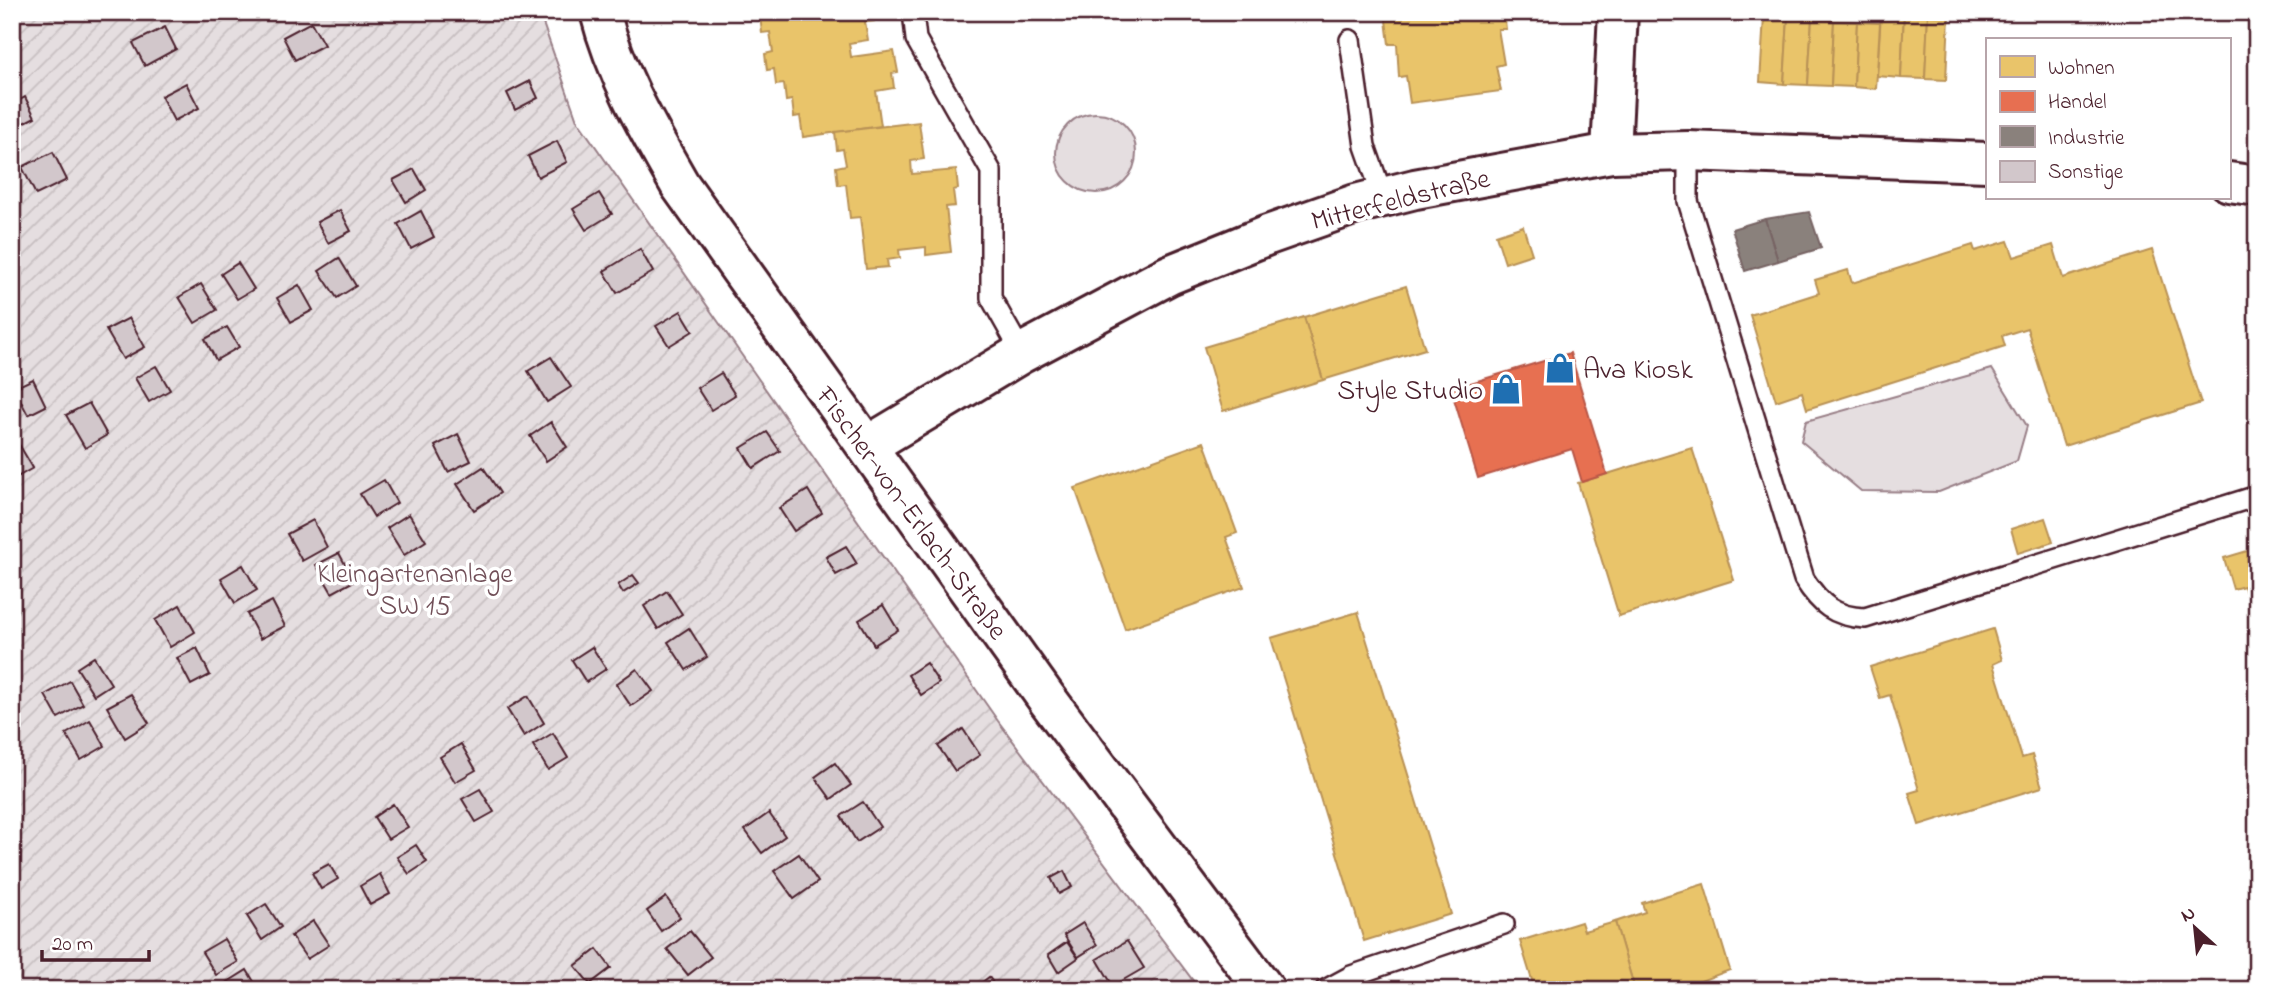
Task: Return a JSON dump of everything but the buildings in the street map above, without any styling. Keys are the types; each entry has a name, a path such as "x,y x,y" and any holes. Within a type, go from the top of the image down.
{"street":[{"name":"Fischer-von-Erlach-Straße","path":"600,12 607,41 635,107 680,185 1106,780 1265,990"},
{"path":"1611,153 1618,12"},
{"name":"Mitterfeldstraße","path":"867,446 1021,353 1169,275 1268,235 1384,197 1611,153 1688,151 1986,162"},
{"path":"2230,182 2257,186"}],"lane":[{"path":"913,12 916,39 991,171 991,298 1021,353"},
{"path":"1350,40 1365,146 1384,197"},
{"path":"1688,151 1688,201 1804,579 1819,603 1844,618 1865,618 2257,496"},
{"path":"1325,990 1351,976 1504,924"}],"green space":[{"name":"Kleingartenanlage SW 15","path":"12,12 539,12 577,120 998,721 1200,990 12,990"},
{"path":"1096,113 1111,116 1124,125 1133,138 1136,153 1133,168 1124,181 1111,190 1096,193 1081,190 1068,181 1059,168 1056,153 1059,138 1068,125 1081,116"},
{"path":"1992,369 2027,426 2017,461 1939,492 1861,491 1801,441 1806,421"}],"place":[{"name":"Ava Kiosk","path":"1560,368"},
{"name":"Style Studio","path":"1506,389"}]}
